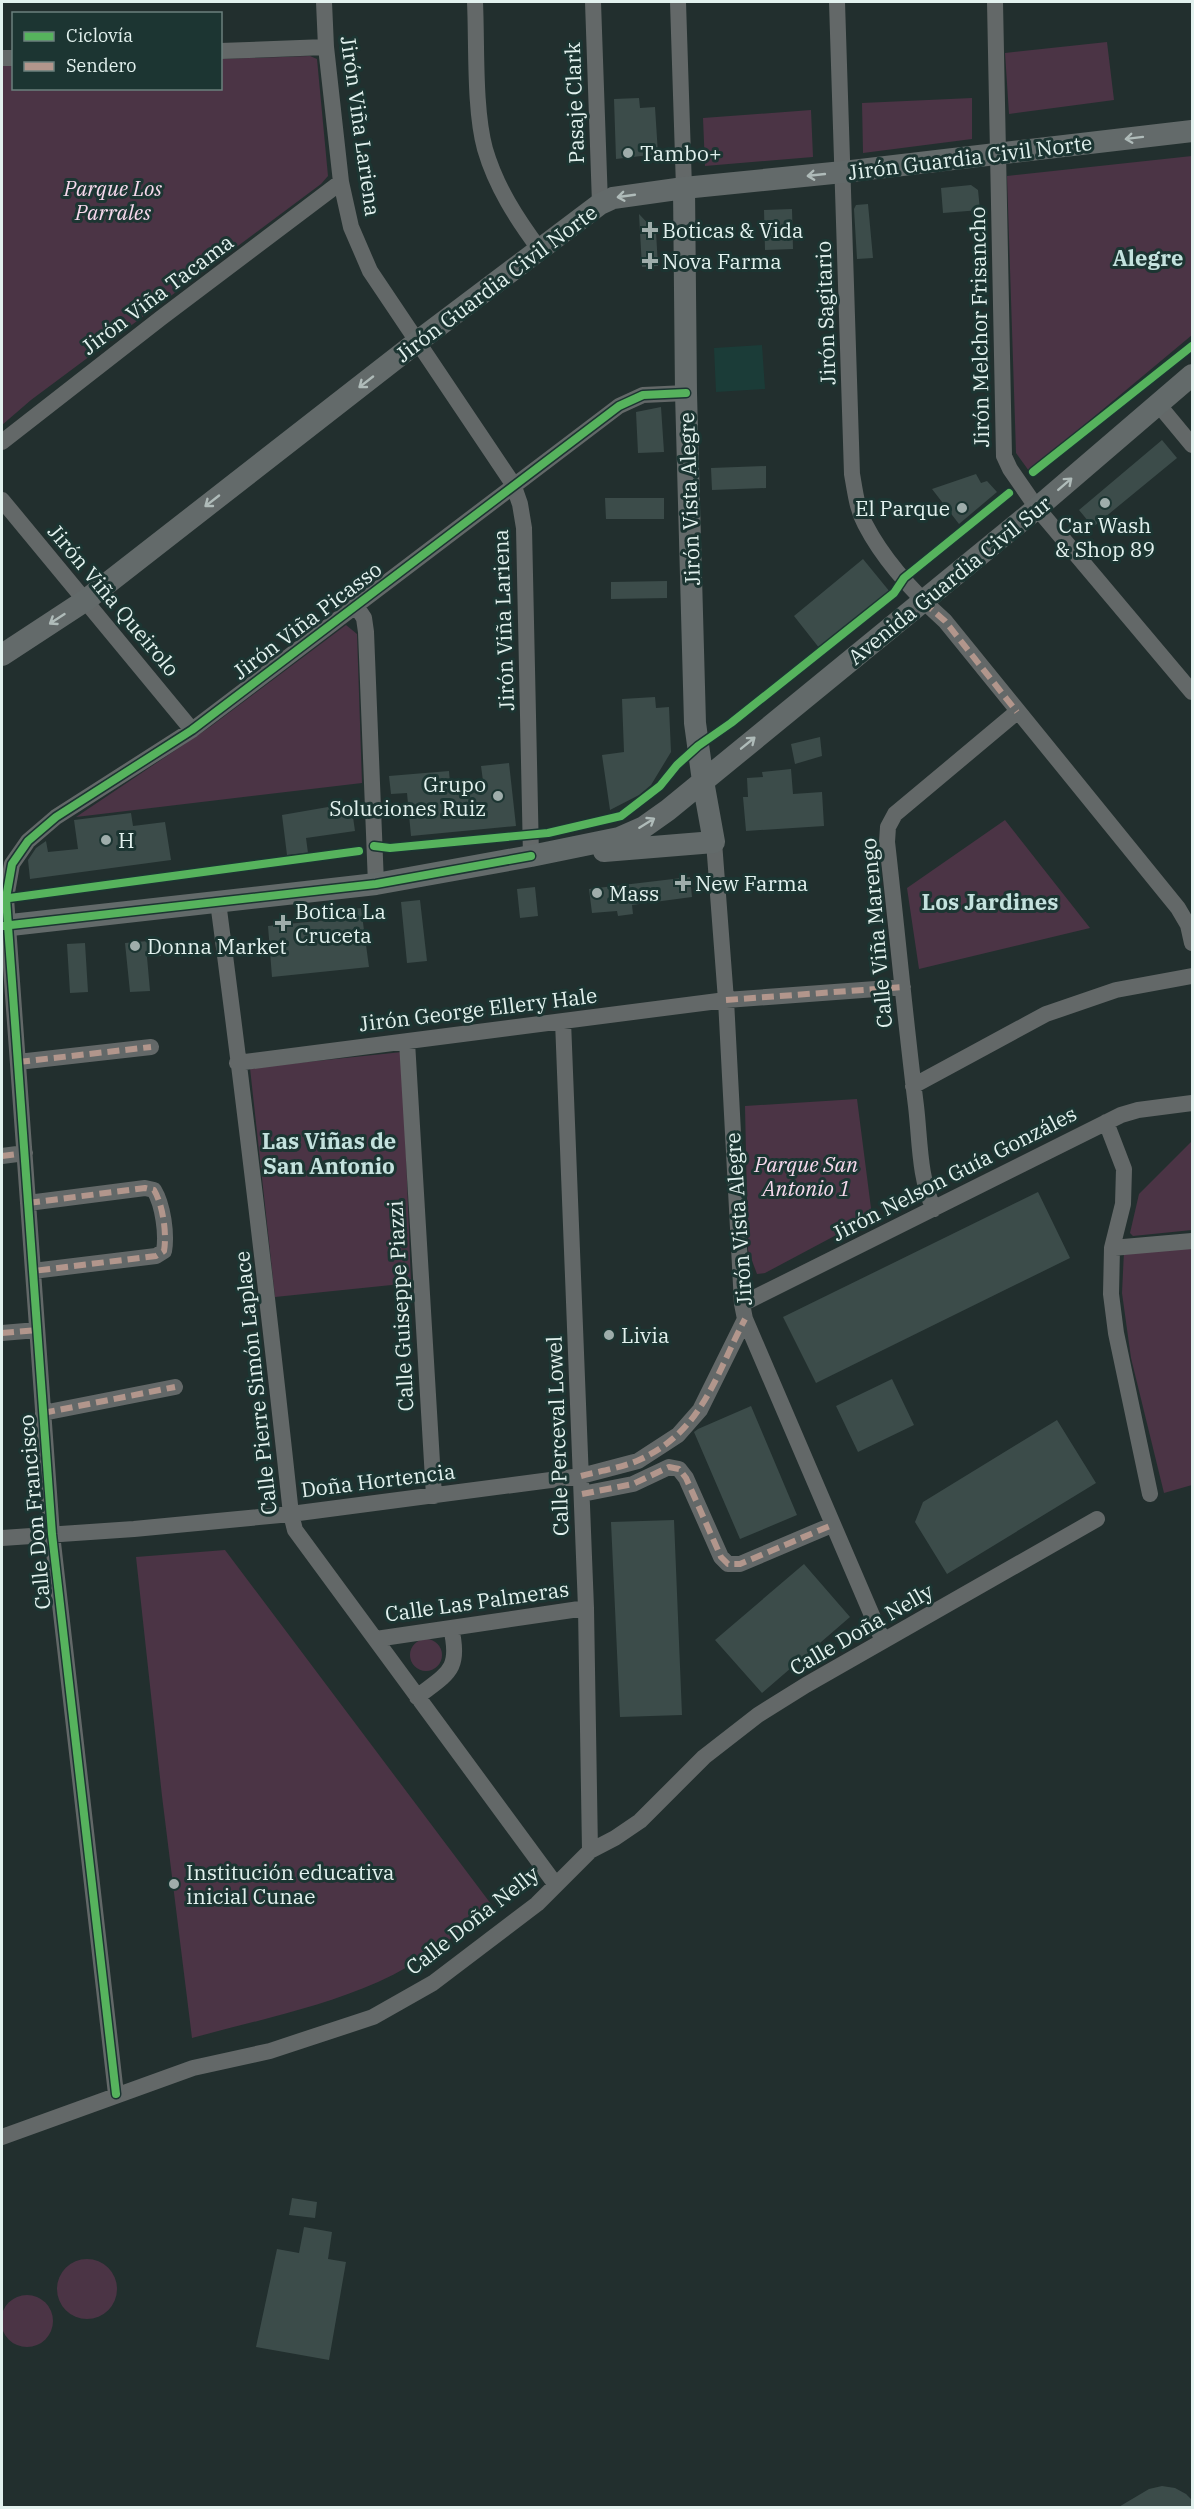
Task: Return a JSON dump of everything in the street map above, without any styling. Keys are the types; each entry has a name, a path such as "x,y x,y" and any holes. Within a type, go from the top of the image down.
{"main road":[{"name":"Jirón Guardia Civil Norte","path":"2,655 86,600 417,342 600,204 613,198 1192,131"},
{"name":"Jirón Vista Alegre","path":"684,188 686,393 695,723 703,780"},
{"name":"Avenida Guardia Civil Sur","path":"4,926 376,884 531,856 627,834 660,815 923,602 1192,375"},
{"path":"703,780 714,842"},
{"name":"Avenida Guardia Civil Sur","path":"531,856 714,842"}],"street":[{"name":"Jirón Viña Lariena","path":"324,2 326,47 341,182 351,227 370,271 513,484 520,504 524,528 531,856"},
{"path":"475,2 480,123 485,147 502,192 516,217 540,250"},
{"name":"Pasaje Clark","path":"593,2 600,204"},
{"name":"Jirón Vista Alegre","path":"678,2 684,188"},
{"name":"Jirón Sagitario","path":"837,2 852,474 857,502 864,523 879,547 923,602 945,621 1017,712"},
{"name":"Jirón Melchor Frisancho","path":"995,2 1003,450 1008,465 1037,508 1192,692"},
{"path":"222,51 326,47"},
{"name":"Jirón Viña Tacama","path":"2,442 341,182"},
{"name":"Jirón Viña Picasso","path":"4,926 12,864 28,842 56,817 192,730 513,484 630,399 643,395 686,393"},
{"path":"1158,404 1192,445"},
{"name":"Jirón Viña Queirolo","path":"2,500 192,730"},
{"path":"356,606 364,618 366,632 376,884"},
{"path":"1017,712 1178,909 1188,925 1192,943"},
{"name":"Calle Viña Marengo","path":"934,1209 927,1196 913,1086 887,842 888,827 896,814 1017,712"},
{"name":"Jirón Vista Alegre","path":"714,842 726,1000 743,1312 883,1641"},
{"name":"Calle Pierre Simón Laplace","path":"218,902 237,1063 262,1239 291,1514 295,1530 556,1885"},
{"name":"Calle Don Francisco","path":"4,926 18,1062 52,1534 116,2094"},
{"path":"913,1086 1046,1014 1116,990 1192,976"},
{"name":"Jirón George Ellery Hale","path":"237,1063 726,1000 903,987"},
{"name":"Calle Perceval Lowel","path":"563,1021 586,1608 590,1851"},
{"name":"Calle Guiseppe Piazzi","path":"407,1042 434,1496"},
{"path":"18,1062 151,1047"},
{"name":"Jirón Nelson Guía Gonzáles","path":"743,1312 934,1209 1106,1122 1138,1110 1192,1103"},
{"path":"1106,1122 1124,1169 1123,1204 1112,1248 1111,1294 1116,1334 1150,1494"},
{"path":"2,1156 25,1153"},
{"path":"28,1203 145,1188 154,1190 159,1199 165,1244 164,1251 156,1256 33,1270"},
{"path":"1112,1248 1192,1240"},
{"name":"Doña Hortencia","path":"2,1539 291,1514 581,1476 638,1461 678,1435 700,1410 712,1390 743,1312"},
{"path":"2,1333 37,1330"},
{"path":"43,1413 175,1388"},
{"path":"582,1494 633,1484 669,1467 679,1469 686,1478 721,1557 728,1564 740,1564 832,1525"},
{"name":"Calle Doña Nelly","path":"2,2137 193,2068 270,2050 373,2017 433,1983 537,1904 590,1851 640,1821 704,1757 758,1715 1097,1519"},
{"name":"Calle Las Palmeras","path":"376,1639 586,1608"},
{"path":"417,1697 448,1673 454,1660 456,1647 451,1628"}],"shaded area":[{"path":"762,345 765,389 716,392 714,348"}],"green space":[{"path":"1107,42 1114,100 1009,114 1005,53"},
{"name":"Parque Los Parrales","path":"310,56 317,59 328,176 321,184 31,400 2,425 2,66 12,66 12,90 222,90 222,59"},
{"path":"972,98 972,139 863,153 862,103"},
{"path":"811,110 813,157 705,166 703,118"},
{"path":"1192,156 1192,335 1029,471 1016,453 1007,176"},
{"path":"346,625 357,634 362,783 76,817 210,727"},
{"path":"1005,820 1090,928 919,969 907,888"},
{"path":"402,1052 411,1283 275,1297 250,1068"},
{"name":"Parque San Antonio 1","path":"857,1099 872,1216 765,1273 757,1274 748,1250 745,1106"},
{"path":"1192,1141 1192,1230 1133,1236 1130,1233 1139,1194"},
{"path":"1192,1244 1192,1485 1164,1493 1131,1358 1122,1293 1124,1251"},
{"path":"225,1550 494,1908 423,1958 378,1982 310,2007 192,2038 162,1796 136,1557"},
{"path":"426,1639 437,1644 442,1655 437,1666 426,1671 415,1666 410,1655 415,1644"},
{"path":"81,2259 93,2259 104,2264 112,2272 117,2289 115,2301 104,2314 93,2319 81,2319 70,2314 62,2306 57,2295 57,2283 62,2272 70,2264"},
{"path":"27,2295 41,2299 49,2307 53,2321 49,2335 41,2343 27,2347 13,2343 5,2335 1,2321 5,2307 13,2299"}],"building":[{"path":"639,98 640,108 655,107 658,154 616,159 614,99"},
{"path":"971,185 978,190 980,210 943,213 941,188"},
{"path":"868,204 873,258 857,259 854,209 856,205"},
{"path":"792,209 793,249 765,250 764,210"},
{"path":"639,214 656,232 658,266 642,267"},
{"path":"661,407 664,452 638,453 636,412"},
{"path":"1162,440 1177,458 1093,527 1079,510"},
{"path":"766,466 766,488 712,490 711,468"},
{"name":"El Parque","path":"976,474 981,483 987,481 997,492 959,524 932,489"},
{"path":"605,498 664,498 664,519 606,519"},
{"path":"863,559 890,592 820,649 794,616"},
{"path":"667,581 667,598 611,599 611,582"},
{"path":"655,697 656,708 669,707 671,752 651,785 639,795 610,810 602,755 624,752 622,699"},
{"path":"820,737 822,756 795,764 791,744"},
{"path":"509,763 516,826 411,836 407,793 391,794 389,776 449,771 450,784 483,781 481,766"},
{"path":"791,769 793,794 822,792 824,826 746,831 743,797 748,797 747,778 763,777 762,772"},
{"path":"351,803 355,831 306,838 308,853 287,855 282,815"},
{"path":"131,813 133,826 165,822 171,860 30,879 28,860 36,848 46,841 48,852 78,849 74,820"},
{"path":"690,877 692,897 632,905 633,914 618,916 617,911 592,913 589,889"},
{"path":"535,887 538,916 520,918 517,889"},
{"path":"420,900 427,961 407,963 401,902"},
{"path":"361,908 369,967 272,977 268,926 327,920 327,915"},
{"path":"159,940 161,956 147,957 150,991 130,992 125,943"},
{"path":"85,943 88,992 70,993 67,944"},
{"path":"1038,1192 1070,1258 816,1383 783,1317"},
{"path":"892,1379 914,1425 858,1452 836,1406"},
{"path":"751,1406 797,1515 740,1539 694,1432"},
{"path":"1057,1420 1096,1483 947,1574 915,1522 923,1502"},
{"path":"674,1520 682,1715 620,1717 611,1522"},
{"path":"804,1564 850,1617 762,1693 715,1640"},
{"path":"292,2198 317,2202 315,2218 289,2215"},
{"path":"304,2227 332,2232 328,2259 346,2262 329,2360 256,2347 277,2249 299,2253"},
{"path":"1162,2486 1175,2488 1186,2494 1192,2500 1192,2508 1117,2508 1149,2489"}],"marked path":[{"path":"923,602 945,621 1017,712"},
{"path":"726,1000 903,987"},
{"path":"18,1062 151,1047"},
{"path":"2,1156 25,1153"},
{"path":"28,1203 145,1188 154,1190 162,1211 165,1228 164,1251 156,1256 33,1271"},
{"path":"581,1476 639,1460 661,1448 678,1434 705,1400 745,1319"},
{"path":"2,1333 37,1330"},
{"path":"43,1413 175,1387"},
{"path":"582,1494 633,1484 669,1467 679,1469 686,1478 721,1557 728,1564 740,1564 832,1525"}],"cycle path":[{"path":"1033,472 1192,346"},
{"path":"116,2094 52,1534 6,898 12,864 28,841 56,817 192,730 619,406 643,395 686,393"},
{"path":"374,846 390,848 548,833 621,816 660,786 677,765 698,746 731,723 894,593 904,578 1009,493"},
{"path":"2,899 359,851"},
{"path":"2,926 376,884 531,856"}],"place":[{"name":"Tambo+","path":"628,153"},
{"name":"Boticas & Vida","path":"650,230"},
{"name":"Nova Farma","path":"650,261"},
{"name":"Car Wash & Shop 89","path":"1105,503"},
{"name":"El Parque","path":"962,508"},
{"name":"Grupo Soluciones Ruiz","path":"498,796"},
{"name":"H","path":"106,840"},
{"name":"New Farma","path":"683,883"},
{"name":"Mass","path":"597,893"},
{"name":"Botica La Cruceta","path":"283,923"},
{"name":"Donna Market","path":"135,946"},
{"name":"Livia","path":"609,1335"},
{"name":"Institución educativa inicial Cunae","path":"174,1884"}],"district":[{"name":"Alegre","path":"1148,257"},
{"name":"Los Jardines","path":"990,901"},
{"name":"Las Viñas de San Antonio","path":"329,1152"}]}
